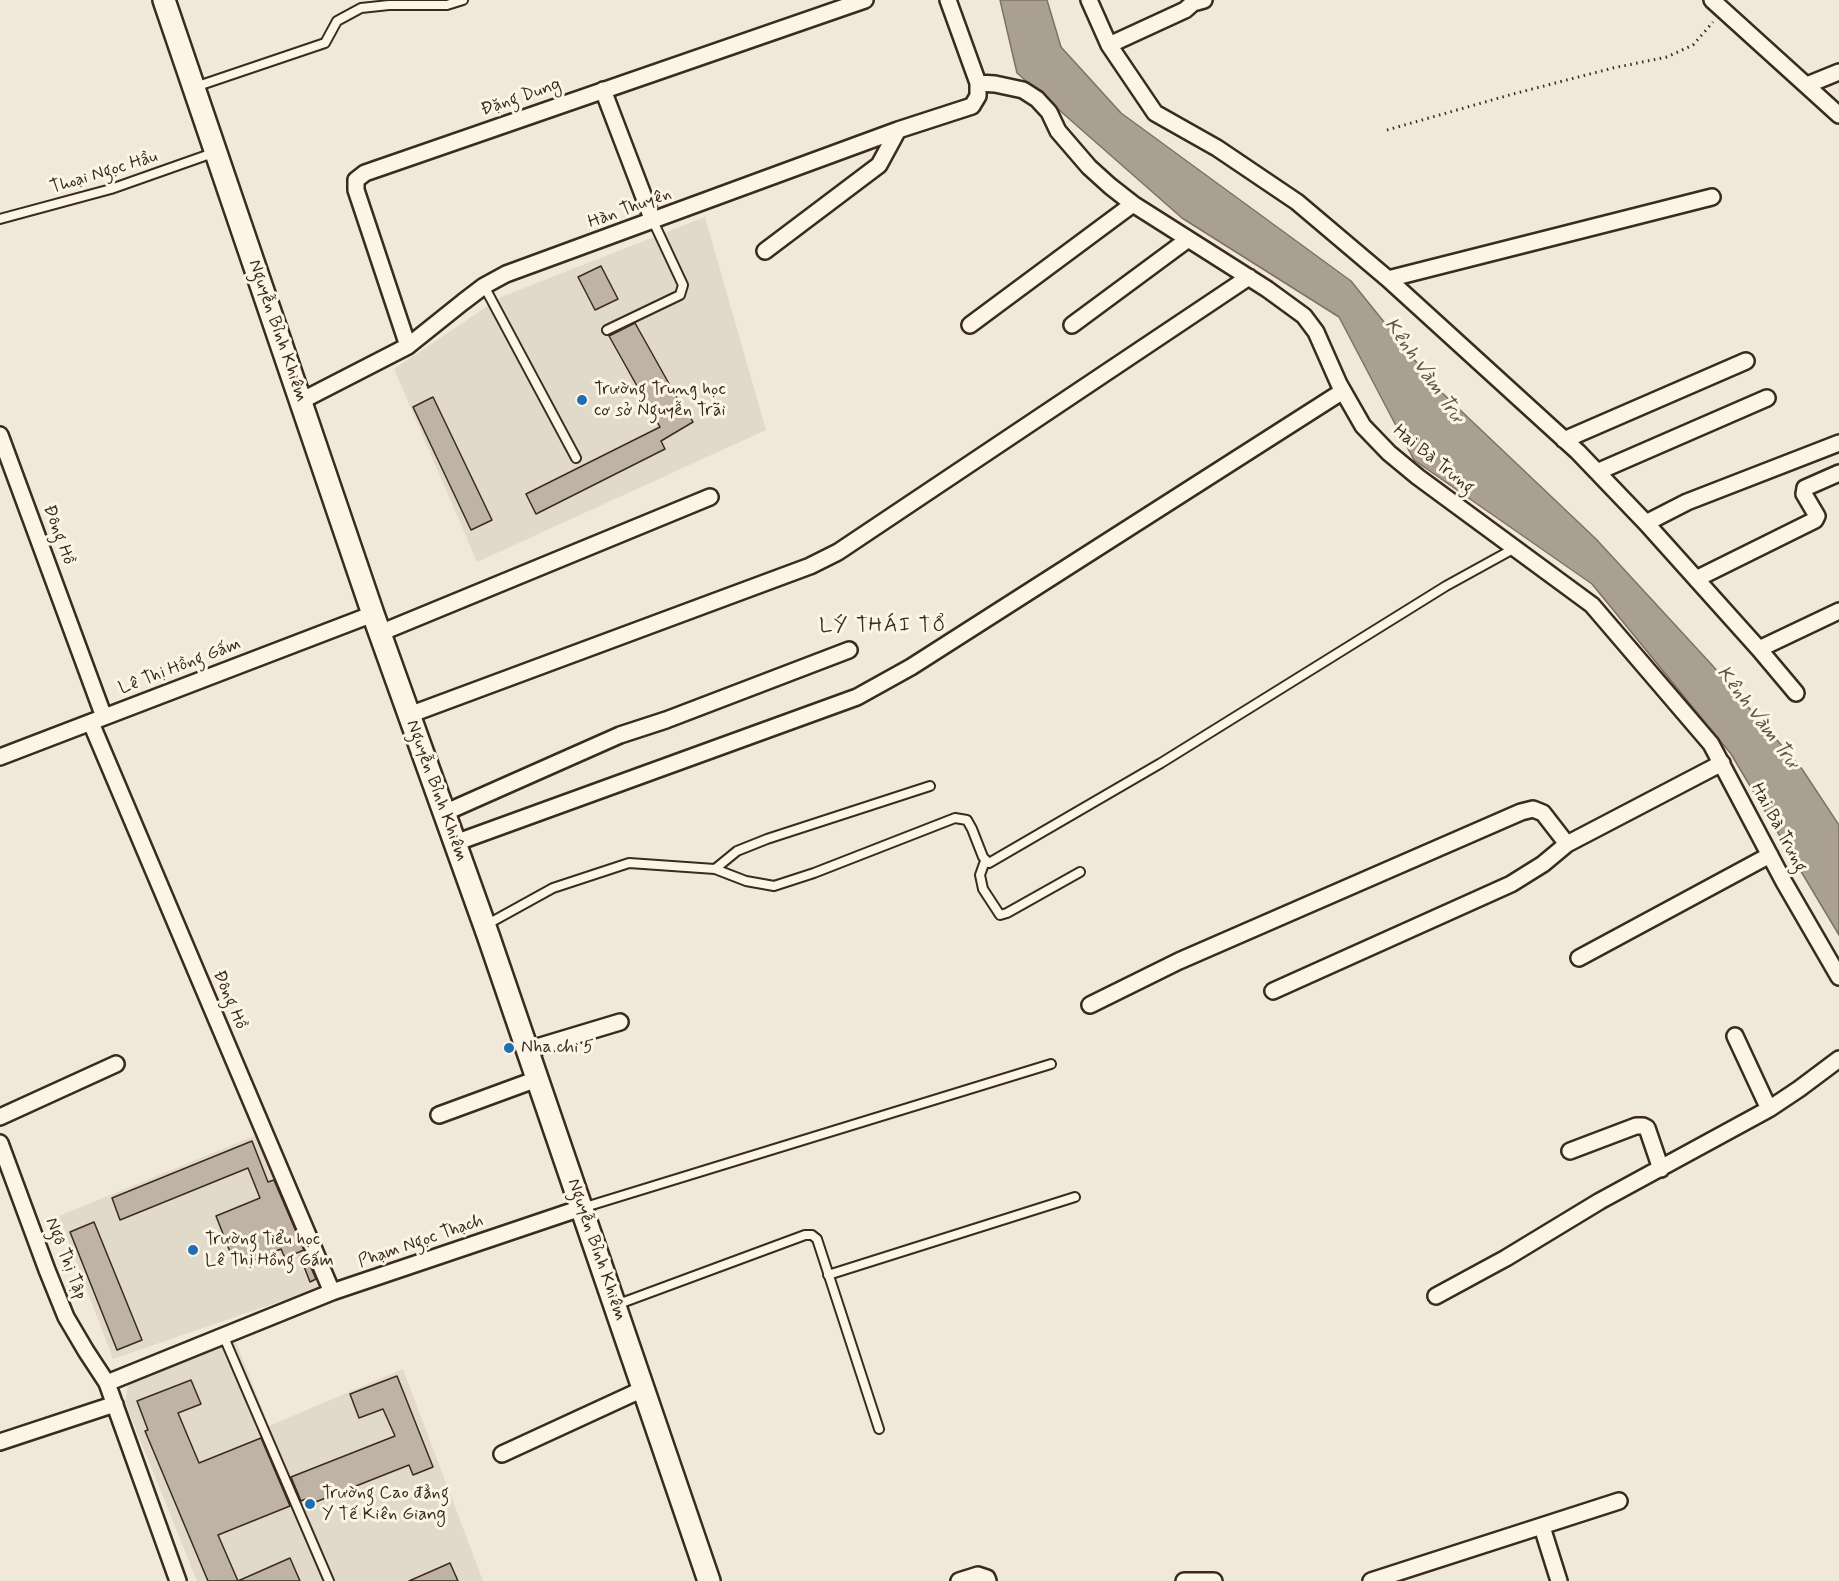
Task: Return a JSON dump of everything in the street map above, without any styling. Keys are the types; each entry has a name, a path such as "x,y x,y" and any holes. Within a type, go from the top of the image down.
{"main road":[{"name":"Nguyễn Bỉnh Khiêm","path":"164,0 377,624 484,926 709,1581"}],"street":[{"name":"Đặng Dung","path":"408,346 356,190 356,180 365,173 865,0"},
{"path":"948,0 978,83"},
{"path":"1089,0 1108,45 1155,112 1217,148 1297,202 1388,279 1597,472 1646,523 1796,693"},
{"path":"1108,45 1185,10 1196,1"},
{"path":"1718,5 1839,115"},
{"path":"1807,85 1839,72"},
{"name":"Hàn Thuyên","path":"301,401 408,346 484,286 506,274 898,130 972,106 978,96 978,83"},
{"name":"Hai Bà Trưng","path":"978,83 1023,90 1037,99 1049,112 1058,131 1089,167 1133,204 1286,301 1304,316 1316,332 1343,391 1363,426 1389,453 1418,477 1592,605 1711,744 1839,977"},
{"path":"603,90 653,221"},
{"path":"765,251 879,165 898,130"},
{"path":"1388,279 1712,197"},
{"path":"970,325 1133,204"},
{"path":"1072,325 1187,240"},
{"path":"409,715 810,566 860,538 1249,277"},
{"path":"1564,440 1746,361"},
{"path":"455,843 857,698 911,667 1343,391"},
{"path":"1597,472 1767,398"},
{"name":"Đông Hồ","path":"0,435 97,720 332,1292"},
{"path":"1646,523 1687,502 1839,443"},
{"path":"1696,579 1815,520 1817,516 1804,494 1805,488 1839,473"},
{"name":"Lê Thị Hồng Gấm","path":"0,757 97,720 377,624 710,497"},
{"path":"1759,649 1839,611"},
{"path":"444,813 620,735 849,651"},
{"path":"1273,991 1511,884 1543,864 1567,844 1722,763"},
{"path":"1090,1005 1179,961 1521,812 1533,810 1543,813 1567,844"},
{"path":"1579,958 1770,855"},
{"path":"527,1050 620,1022"},
{"path":"1735,1036 1769,1109"},
{"path":"1436,1296 1506,1258 1600,1201 1769,1109 1839,1059"},
{"path":"0,1117 116,1064"},
{"path":"439,1115 537,1079"},
{"path":"1570,1151 1643,1125 1647,1128 1661,1169"},
{"name":"Ngô Thị Tập","path":"0,1143 46,1270 66,1317 107,1383 178,1581"},
{"name":"Phạm Ngọc Thạch","path":"107,1383 332,1292 581,1208"},
{"path":"502,1454 643,1389"},
{"path":"0,1442 115,1404"},
{"path":"1371,1581 1619,1501"},
{"path":"1542,1527 1559,1581"},
{"path":"959,1581 978,1575 987,1578 988,1581"},
{"path":"1184,1581 1214,1581"}],"lane":[{"path":"194,87 325,43 337,21 361,8 389,5 447,5 463,0"},
{"name":"Thoại Ngọc Hầu","path":"0,219 111,189 216,152"},
{"path":"607,330 680,295 683,285 653,221"},
{"path":"484,286 576,458"},
{"path":"985,861 989,862 1161,763 1350,644 1446,586 1515,548"},
{"path":"715,869 737,851 767,839 930,786"},
{"path":"484,926 553,888 629,863 715,869 746,881 774,886 814,873 955,818 967,820 972,829 985,861 980,875 983,889 1000,915 1080,872"},
{"path":"581,1208 1051,1064"},
{"path":"828,1275 1075,1197"},
{"path":"615,1305 806,1235 812,1235 817,1239 879,1429"},
{"path":"223,1335 329,1581"}],"path":[{"path":"1387,130 1513,94 1613,68 1667,57 1693,45 1718,5"}],"shaded area":[{"name":"Trường Trung học cơ sở Nguyễn Trãi","path":"705,217 766,430 477,562 394,369 501,297"},
{"name":"Trường Tiểu học Lê Thị Hồng Gấm","path":"264,1132 328,1285 113,1359 59,1216"},
{"name":"Trường Cao đẳng Y Tế Kiên Giang","path":"236,1342 269,1426 403,1369 483,1581 197,1581 125,1402 128,1384"}],"water":[{"name":"Kênh Vàm Trư","path":"1000,0 1047,0 1061,47 1121,113 1351,281 1438,389 1596,539 1712,665 1802,769 1839,825 1839,935 1731,754 1592,584 1414,460 1339,317 1182,218 1017,73"}],"building":[{"path":"601,266 618,299 595,310 578,277"},
{"path":"635,323 686,414 688,413 693,422 661,441 665,449 536,514 526,494 660,427 609,336"},
{"path":"433,397 492,520 471,530 413,407"},
{"path":"252,1141 268,1182 274,1180 304,1250 285,1258 281,1249 236,1267 216,1216 260,1198 248,1168 120,1220 112,1198"},
{"path":"94,1222 142,1340 117,1350 70,1232"},
{"path":"305,1254 316,1279 310,1282 300,1256"},
{"path":"397,1376 433,1467 413,1475 409,1465 308,1505 306,1499 301,1501 291,1477 395,1436 383,1409 359,1418 350,1394"},
{"path":"191,1380 201,1404 178,1413 199,1463 261,1438 290,1506 218,1535 238,1581 208,1581 145,1431 148,1430 137,1401"},
{"path":"290,1558 300,1581 238,1581"},
{"path":"450,1563 458,1581 409,1581"}],"place":[{"name":"Trường Trung học cơ sở Nguyễn Trãi","path":"582,400"},
{"name":"Nha chi 5","path":"509,1048"},
{"name":"Trường Tiểu học Lê Thị Hồng Gấm","path":"193,1250"},
{"name":"Trường Cao đẳng Y Tế Kiên Giang","path":"310,1504"}],"district":[{"name":"LÝ THÁI TỔ","path":"883,627"}]}
